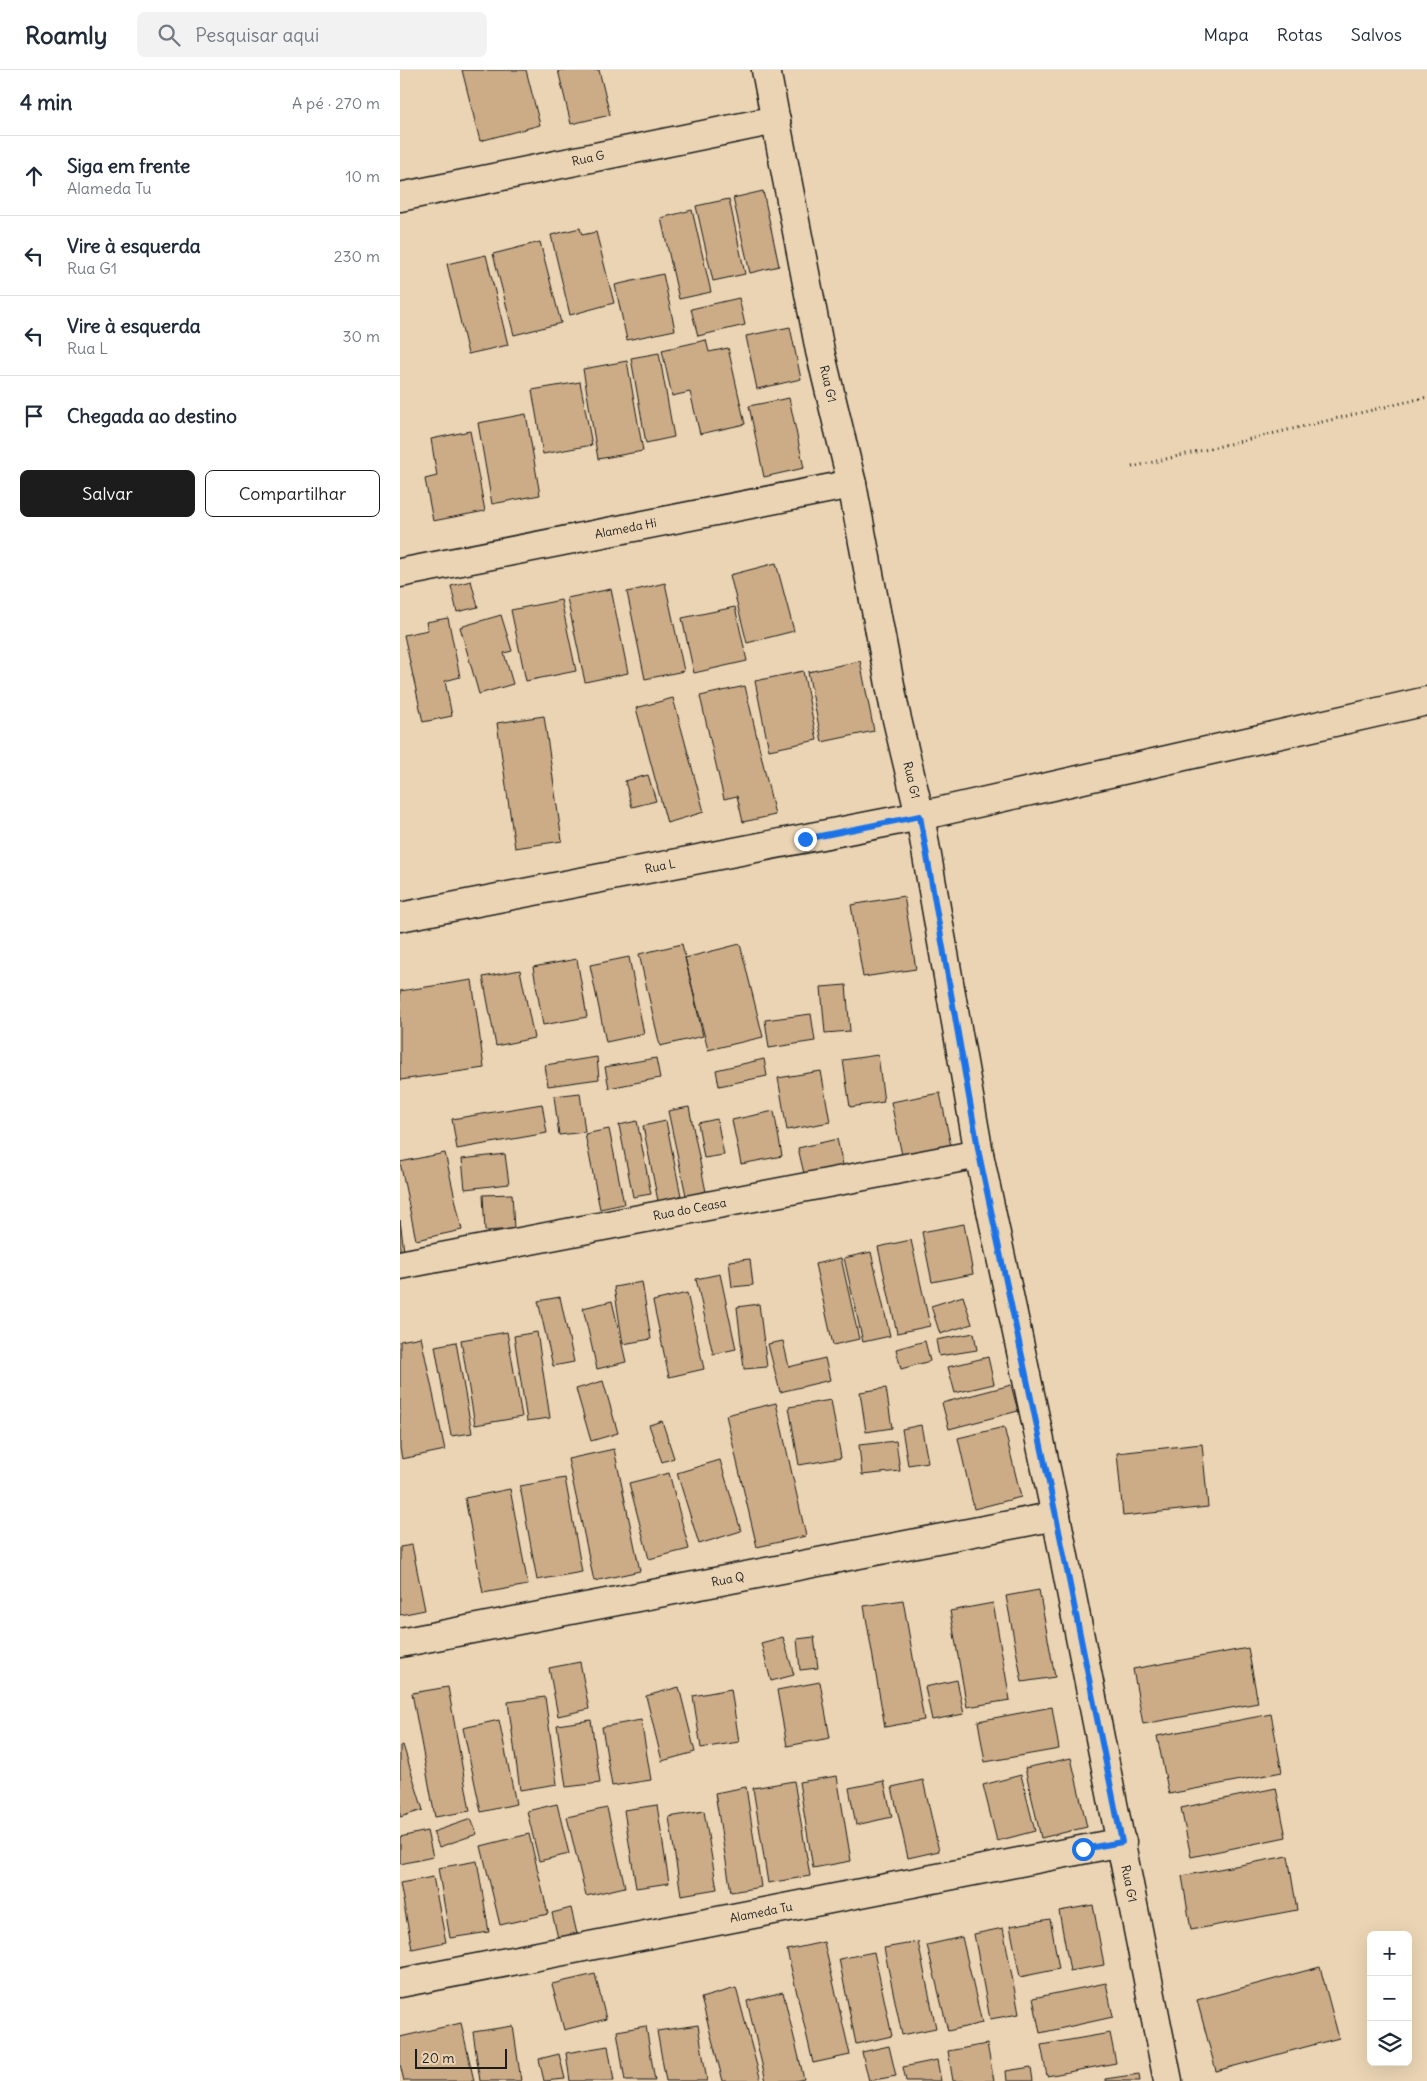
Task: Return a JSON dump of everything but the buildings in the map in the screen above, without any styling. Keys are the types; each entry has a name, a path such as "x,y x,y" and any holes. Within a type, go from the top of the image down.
{"street":[{"name":"Rua G1","path":"766,70 820,351 852,484 895,711 920,816 979,1154 1056,1516 1168,2081"},
{"name":"Rua G","path":"400,196 776,120"},
{"name":"Alameda Hi","path":"400,573 852,484"},
{"name":"Rua L","path":"400,917 920,816 1427,701"},
{"name":"Rua do Ceasa","path":"400,1265 979,1154"},
{"name":"Rua Q","path":"400,1644 1056,1516"},
{"name":"Alameda Tu","path":"400,1983 1122,1842"}],"path":[{"path":"1132,467 1427,397"}],"route":[{"path":"805,839 920,816 979,1154 1056,1516 1122,1842 1083,1849"}]}
